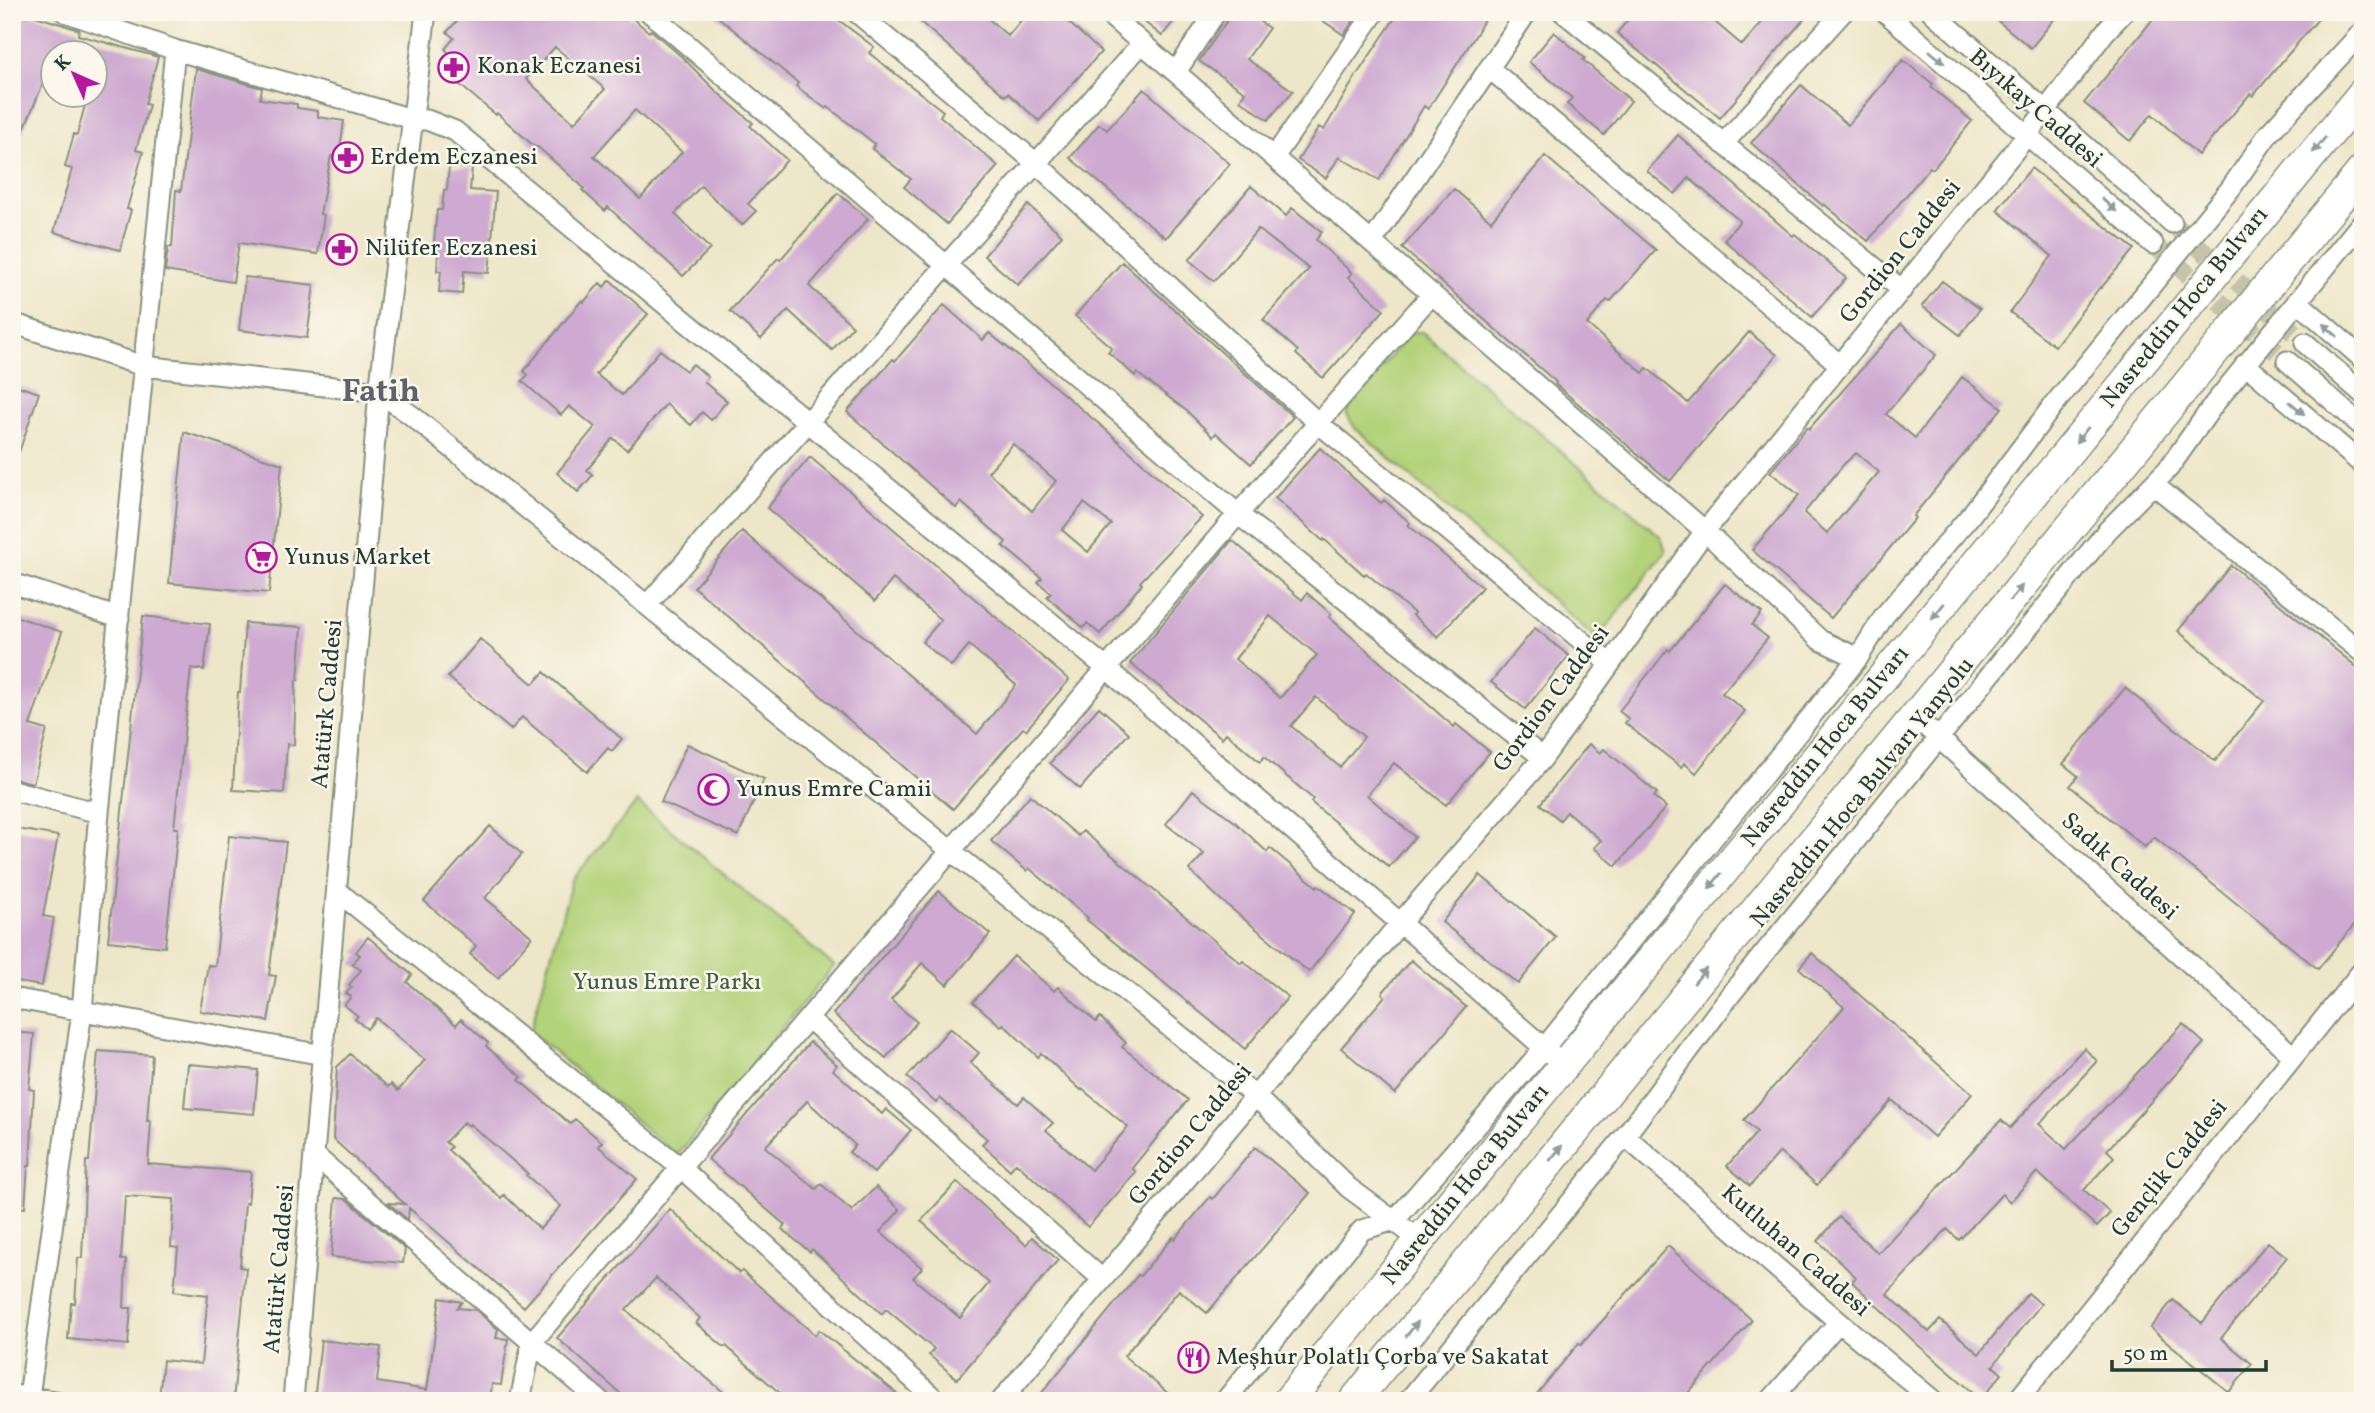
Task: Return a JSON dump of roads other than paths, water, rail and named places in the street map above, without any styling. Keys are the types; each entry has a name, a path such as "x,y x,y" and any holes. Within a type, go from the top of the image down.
{"highway":[{"name":"Nasreddin Hoca Bulvarı","path":"1288,1401 1420,1240 1555,1056 2363,93"},
{"name":"Nasreddin Hoca Bulvarı","path":"1353,1401 1913,715 2363,170"}],"street":[{"path":"65,12 175,50 412,119 427,120 455,131 1106,668 1555,1056"},
{"name":"Atatürk Caddesi","path":"293,1401 379,392 426,12"},
{"path":"649,12 1238,514 1543,758"},
{"path":"856,12 1036,163 1317,422 1610,664"},
{"path":"1107,12 1706,531 1820,640 1858,658"},
{"path":"1175,72 1216,12"},
{"path":"1274,158 1375,12"},
{"path":"1372,242 1527,12"},
{"path":"1563,12 1902,290"},
{"path":"1723,144 1843,12"},
{"name":"Bıyıkay Caddesi","path":"1885,12 2153,244"},
{"name":"Bıyıkay Caddesi","path":"1932,12 2172,223"},
{"name":"Gordion Caddesi","path":"1001,1401 1400,923 1543,758 1706,531 2028,134 2105,32 2124,12"},
{"path":"1225,1401 1362,1230 1395,1220 1555,1056 1858,658 1884,616 1970,516 2052,407 2231,188 2269,133 2363,31"},
{"path":"647,605 1142,43"},
{"path":"55,1401 20,1396 82,1011 99,813 175,50"},
{"path":"1489,68 1840,365"},
{"name":"Nasreddin Hoca Bulvarı Yanyolu","path":"1408,1401 1625,1136 1731,994 2107,531 2154,485 2245,364 2363,221"},
{"path":"520,1401 531,1342 1317,422 1432,294"},
{"path":"2297,301 2363,359"},
{"path":"12,323 143,366 379,392 411,415 1255,1096 1349,1188 1420,1240"},
{"path":"2305,343 2363,394"},
{"path":"2287,361 2363,427"},
{"path":"2245,364 2363,465"},
{"path":"2154,485 2363,653"},
{"path":"12,583 119,618"},
{"name":"Sadık Caddesi","path":"1913,715 2292,1055"},
{"path":"12,790 99,813"},
{"path":"337,891 680,1167 937,1401"},
{"name":"Gençlik Caddesi","path":"2017,1401 2292,1055 2363,970"},
{"path":"12,998 323,1055"},
{"path":"808,1018 1102,1279"},
{"name":"Kutluhan Caddesi","path":"1625,1136 1934,1401"},
{"path":"314,1154 600,1401"},
{"path":"1770,1401 1839,1322"}],"tunnel":[{"path":"2172,223 2305,343"},
{"path":"2153,244 2287,361"}],"place":[{"name":"Konak Eczanesi","path":"454,67"},
{"name":"Erdem Eczanesi","path":"347,158"},
{"name":"Nilüfer Eczanesi","path":"342,249"},
{"name":"Yunus Market","path":"261,558"},
{"name":"Yunus Emre Camii","path":"713,790"},
{"name":"Meşhur Polatlı Çorba ve Sakatat","path":"1193,1358"}],"district":[{"name":"Fatih","path":"381,393"}],"park label":[{"name":"Yunus Emre Parkı","path":"667,983"}]}
